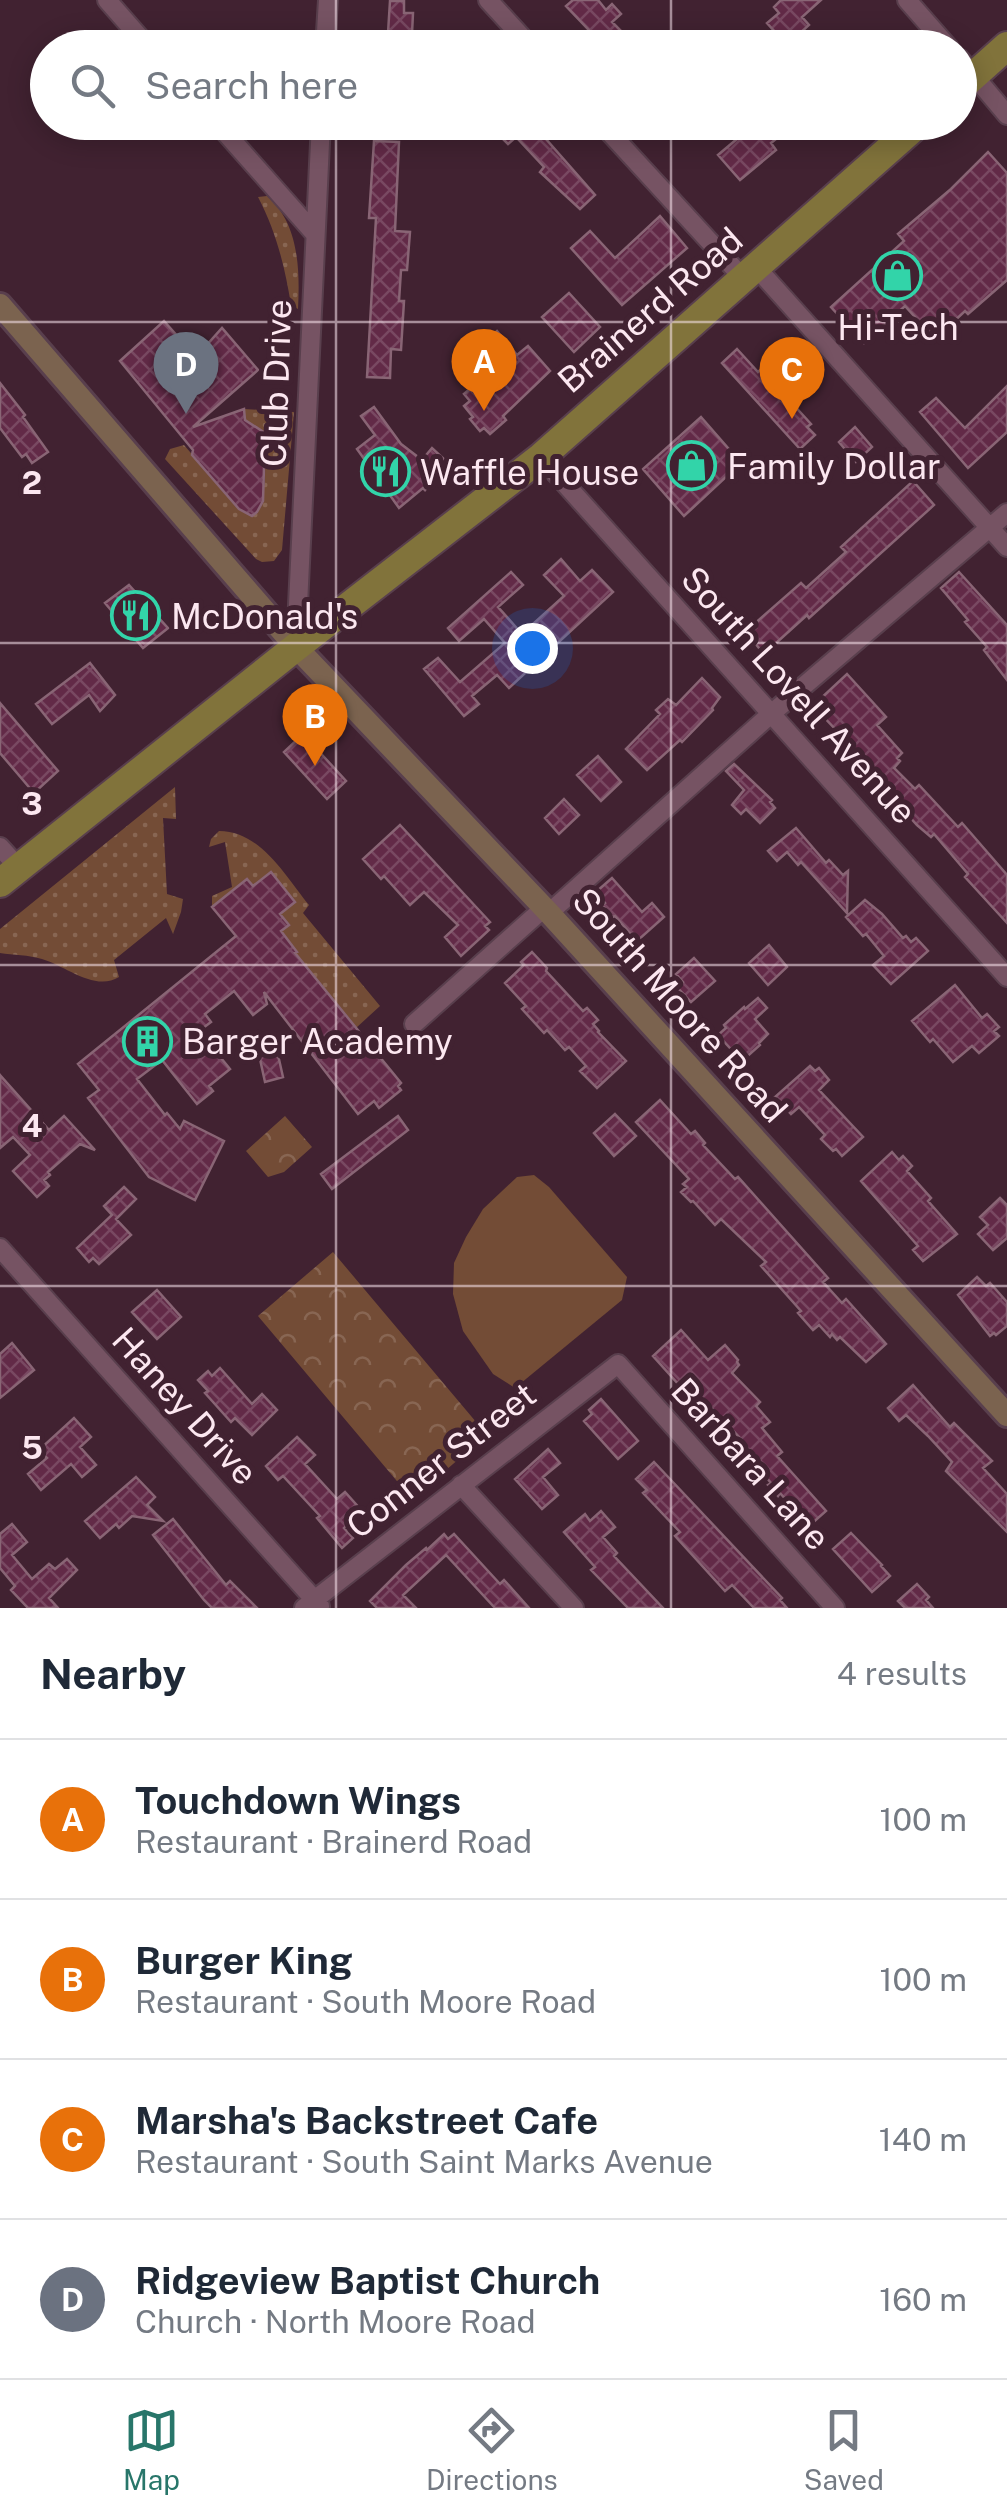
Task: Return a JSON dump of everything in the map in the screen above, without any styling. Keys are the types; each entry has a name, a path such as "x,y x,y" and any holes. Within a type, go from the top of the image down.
{"main road":[{"path":"977,66 1007,46"},
{"name":"Brainerd Road","path":"6,866 540,457 900,140"},
{"name":"South Moore Road","path":"0,306 296,647 547,911 1007,1415"}],"street":[{"path":"106,0 133,30"},
{"path":"326,30 328,0"},
{"path":"488,0 516,30"},
{"path":"907,0 933,30"},
{"path":"977,86 1007,115"},
{"path":"232,140 315,234"},
{"name":"Club Drive","path":"296,647 320,140"},
{"path":"618,140 1007,547"},
{"name":"South Lovell Avenue","path":"540,457 1007,978"},
{"path":"414,1024 1007,513"},
{"name":"Haney Drive","path":"0,1248 313,1605"},
{"name":"Conner Street","path":"313,1605 618,1364"},
{"name":"Barbara Lane","path":"618,1364 835,1608"},
{"path":"461,1485 574,1608"}],"green space":[{"path":"267,196 278,207 291,233 298,263 298,309 291,305 279,250 258,197"},
{"path":"244,409 294,412 282,550 274,561 256,559 165,459 170,449 184,445 239,509 252,516 264,489 265,433 245,420"},
{"path":"175,787 176,819 163,818 167,894 183,899 173,934 166,918 114,960 119,977 110,981 90,980 37,958 0,953 0,929"},
{"path":"219,831 247,838 271,857 309,905 303,913 380,1006 356,1028 295,953 248,879 212,907 212,896 232,887 225,842 209,847"},
{"path":"285,1116 312,1147 284,1172 268,1177 246,1151"},
{"path":"534,1175 627,1277 622,1300 515,1388 493,1374 463,1331 453,1294 454,1263 483,1209 517,1177"},
{"path":"333,1252 487,1435 412,1499 258,1316"}],"building":[{"path":"573,0 598,0 606,10 612,4 621,14 612,22 620,30 589,30 566,6"},
{"path":"781,0 821,0 802,17 809,25 804,30 773,30 767,23 779,13 774,7"},
{"path":"390,1 404,1 404,13 413,13 412,30 388,30"},
{"path":"519,140 547,140 595,195 580,209 540,172 544,167"},
{"path":"736,140 775,140 771,143 776,150 740,180 718,155"},
{"path":"374,141 399,142 395,231 410,232 407,270 401,270 401,350 391,349 390,378 367,377 376,218 369,218"},
{"path":"988,152 1007,173 1007,280 935,339 905,306 864,343 831,307 904,241 898,234"},
{"path":"660,216 687,248 622,305 571,248 590,231 615,258"},
{"path":"569,293 600,327 574,352 542,317"},
{"path":"164,321 196,357 222,328 258,370 193,427 244,409 245,420 265,433 263,501 252,516 239,509 192,455 193,450 120,361"},
{"path":"497,331 517,355 528,346 550,371 490,434 484,428 480,431 464,406 470,401 464,394 478,382 462,364"},
{"path":"737,349 758,372 770,362 789,383 781,391 811,424 807,427 815,435 800,449 722,363"},
{"path":"0,383 48,452 32,463 26,454 22,457 0,428"},
{"path":"1007,386 1007,432 968,468 920,412 936,398 965,428"},
{"path":"374,407 401,444 422,460 432,448 447,462 425,490 399,508 357,449 375,435 361,416"},
{"name":"Family Dollar","path":"701,417 741,463 684,516 643,469"},
{"path":"855,427 872,447 856,462 839,442"},
{"path":"913,481 934,505 764,654 748,635 756,628 753,625 801,583 806,588 846,552 841,547"},
{"path":"561,559 580,581 592,570 613,592 509,688 497,675 472,696 479,704 464,716 424,669 438,658 460,682 505,643 484,619 459,641 448,628 511,572 523,585 498,607 522,634 564,596 544,575"},
{"path":"959,572 1007,625 1007,680 984,650 987,647 965,622 968,620 941,588"},
{"name":"McDonald's","path":"129,585 168,628 143,648 105,603"},
{"path":"90,663 115,695 100,711 89,695 52,724 36,704"},
{"path":"847,674 886,717 877,725 902,753 894,768 915,789 919,785 958,827 962,823 1007,875 1007,923 965,877 968,874 934,834 931,837 917,825 889,794 889,786 853,748 845,744 843,747 832,734 836,730 821,714 826,709 818,701"},
{"path":"702,678 720,697 713,710 647,770 626,749 660,714 656,710 668,699 676,705"},
{"path":"0,703 58,771 34,793 0,753"},
{"path":"303,734 346,781 327,799 284,752"},
{"path":"598,756 621,782 601,801 577,775"},
{"path":"734,764 772,800 775,808 760,823 746,809 741,814 732,805 744,790 726,771"},
{"path":"564,799 579,815 559,834 545,818"},
{"path":"400,825 490,922 485,926 489,930 461,956 445,937 458,925 424,892 410,905 363,859"},
{"path":"796,828 826,863 829,860 843,875 848,871 847,913 801,862 798,865 787,852 777,861 768,851"},
{"name":"Barger Academy","path":"271,872 295,902 280,914 289,925 281,931 401,1083 401,1090 379,1108 374,1101 358,1114 264,992 267,1004 253,1015 234,991 205,1014 211,1022 199,1031 230,1069 209,1086 213,1091 197,1104 162,1060 137,1079 180,1129 184,1121 224,1141 195,1200 149,1177 88,1098 99,1090 78,1064 236,936 212,907 247,879 253,886"},
{"path":"612,878 642,912 652,903 664,917 637,941 602,905 605,903 596,892"},
{"path":"865,900 903,938 906,936 911,942 916,938 928,951 891,984 873,965 884,956 846,917"},
{"path":"769,945 787,967 768,985 749,963"},
{"path":"532,952 583,1011 587,1008 598,1020 593,1024 598,1032 626,1061 597,1088 580,1071 586,1066 569,1047 565,1050 547,1030 544,1033 505,983"},
{"path":"694,958 715,981 691,1002 677,987 683,982 676,974"},
{"path":"955,985 982,1018 987,1014 999,1027 994,1031 999,1036 979,1053 972,1046 953,1062 912,1021"},
{"path":"758,998 767,1008 755,1019 768,1034 742,1061 718,1035 726,1028 724,1025"},
{"path":"276,1046 283,1077 265,1082 258,1050"},
{"path":"810,1066 815,1071 819,1068 829,1080 819,1090 863,1137 842,1156 821,1139 825,1135 799,1107 791,1114 775,1097"},
{"path":"0,1075 49,1130 64,1116 95,1150 80,1144 48,1172 50,1175 44,1180 49,1186 37,1197 13,1171 30,1155 13,1137 0,1148"},
{"path":"660,1100 691,1134 695,1131 735,1179 738,1177 828,1278 823,1282 842,1303 846,1299 886,1344 866,1362 840,1337 830,1337 819,1325 813,1330 761,1266 766,1262 721,1219 715,1225 681,1192 689,1179 636,1122"},
{"path":"615,1114 636,1136 614,1156 594,1133"},
{"path":"398,1116 408,1130 332,1189 321,1174"},
{"path":"892,1152 899,1160 903,1156 912,1166 907,1171 957,1234 923,1261 913,1250 918,1246 861,1181"},
{"path":"124,1187 136,1199 116,1219 131,1235 99,1264 93,1258 89,1262 77,1248 112,1215 104,1206"},
{"path":"1000,1198 1007,1205 1007,1238 993,1250 978,1234 988,1225 980,1217"},
{"path":"977,1277 986,1286 990,1283 1007,1302 1007,1326 996,1335 990,1336 958,1295"},
{"path":"157,1290 181,1317 157,1339 132,1312"},
{"path":"681,1330 708,1360 725,1345 738,1360 739,1365 732,1373 760,1402 756,1406 770,1422 762,1428 782,1452 777,1456 826,1511 809,1526 768,1485 771,1483 737,1443 741,1439 703,1399 697,1405 653,1356"},
{"path":"12,1343 34,1370 0,1398 0,1354"},
{"path":"220,1368 252,1404 262,1394 277,1410 252,1435 235,1418 231,1422 198,1380 208,1371 212,1376"},
{"path":"913,1385 950,1427 954,1423 992,1461 983,1468 1007,1494 1007,1532 946,1471 952,1462 928,1436 906,1415 899,1421 888,1408"},
{"path":"601,1399 638,1441 618,1459 584,1421"},
{"path":"74,1418 91,1437 80,1447 96,1465 82,1477 71,1464 41,1490 28,1474 47,1458 39,1450"},
{"path":"297,1437 315,1455 305,1464 337,1499 345,1492 362,1511 344,1528 353,1538 342,1548 317,1518 320,1516 283,1476 278,1480 266,1466"},
{"path":"548,1449 560,1463 543,1477 558,1495 542,1509 515,1479"},
{"path":"654,1462 782,1598 787,1608 754,1608 732,1585 725,1591 675,1536 680,1532 643,1493 647,1490 636,1479"},
{"path":"136,1477 155,1497 147,1505 163,1521 132,1516 100,1538 85,1521"},
{"path":"601,1511 615,1527 603,1537 617,1553 614,1556 663,1608 628,1608 591,1570 595,1567 564,1532 585,1514 590,1521"},
{"path":"173,1519 226,1585 230,1581 257,1608 212,1608 204,1600 153,1535"},
{"path":"12,1524 27,1542 12,1555 32,1579 49,1564 55,1569 67,1559 77,1570 49,1598 58,1608 28,1608 11,1590 15,1586 0,1568 0,1534"},
{"path":"851,1533 890,1576 872,1592 833,1549"},
{"path":"444,1534 448,1539 454,1534 500,1584 504,1580 529,1608 495,1608 446,1555 403,1595 416,1608 377,1608 370,1601"},
{"path":"917,1584 933,1608 905,1608 898,1601"}],"place":[{"name":"Hi-Tech","path":"898,275"},
{"name":"Touchdown Wings","path":"484,411"},
{"name":"Ridgeview Baptist Church","path":"186,414"},
{"name":"Marsha's Backstreet Cafe","path":"792,419"},
{"name":"Family Dollar","path":"692,466"},
{"name":"Waffle House","path":"385,472"},
{"name":"McDonald's","path":"136,616"},
{"name":"Burger King","path":"315,766"},
{"name":"Barger Academy","path":"147,1041"}]}
